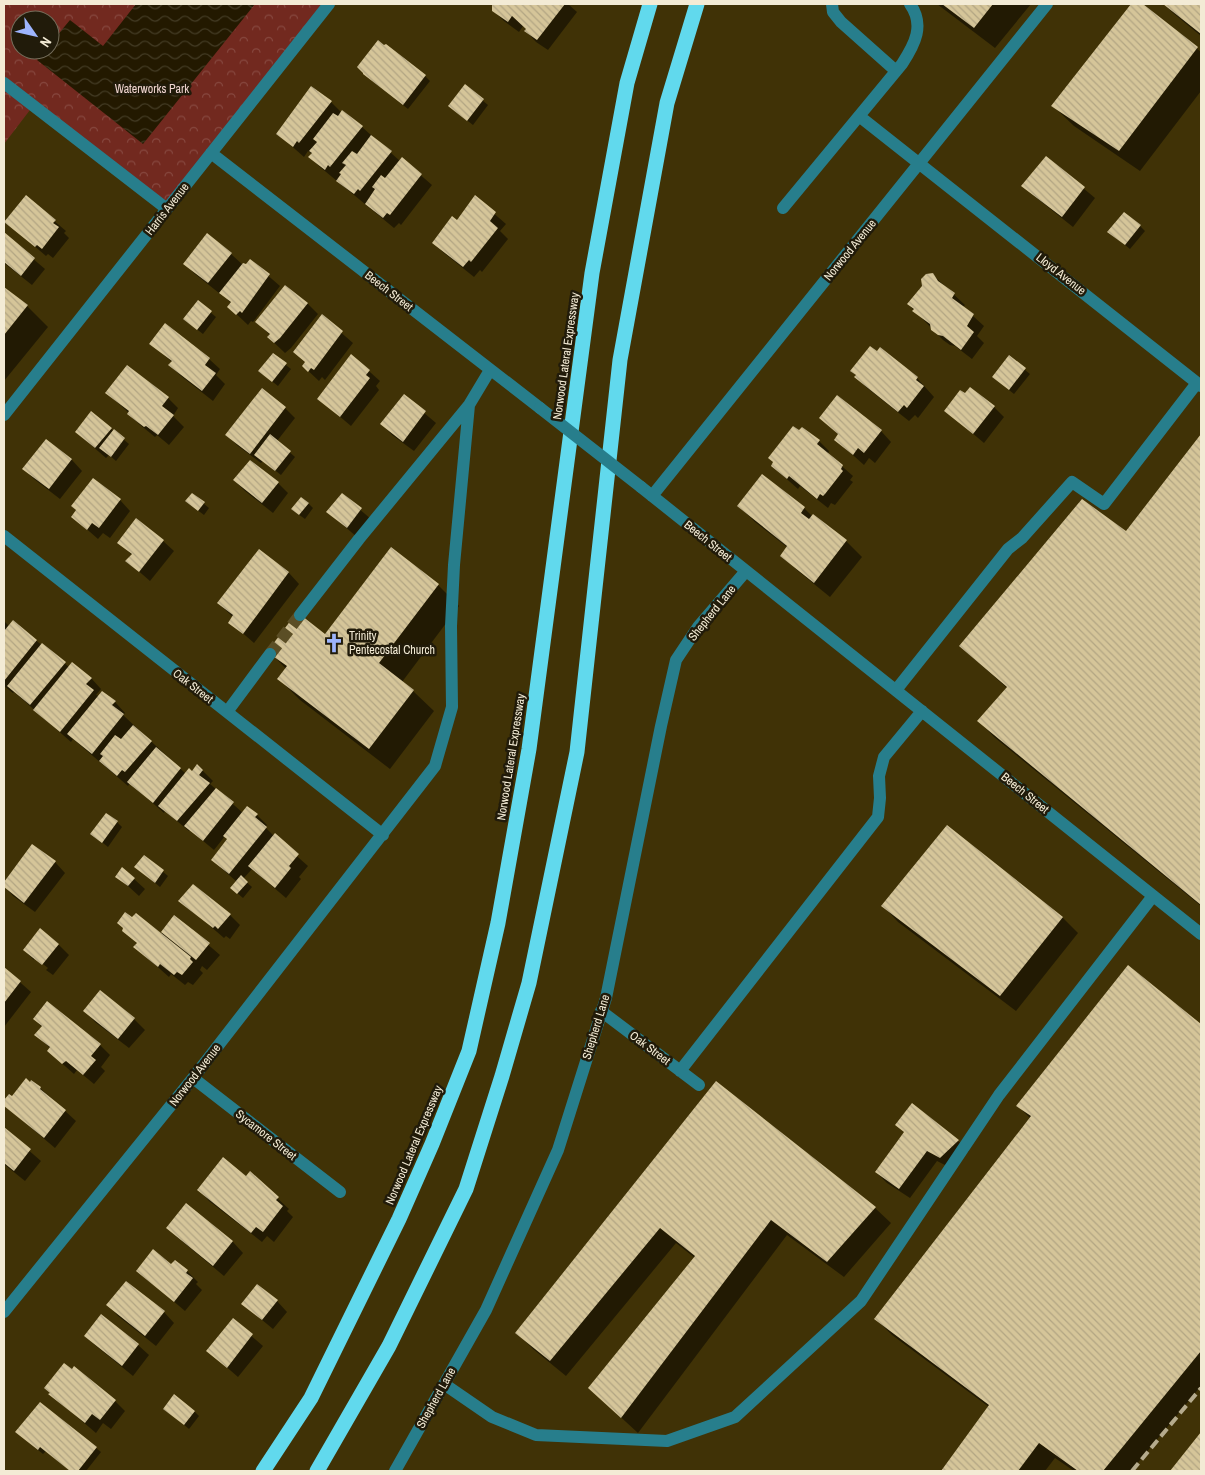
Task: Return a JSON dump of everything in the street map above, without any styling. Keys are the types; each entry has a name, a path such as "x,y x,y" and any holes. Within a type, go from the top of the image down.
{"highway":[{"name":"Norwood Lateral Expressway","path":"262,1471 311,1398 399,1219 432,1144 469,1051 498,922 529,749 592,273 627,83 650,4"},
{"path":"317,1471 389,1346 466,1189 529,983 577,752 620,360 667,103 697,4"}],"street":[{"name":"Harris Avenue","path":"4,415 330,4"},
{"path":"832,4 833,12 841,22 896,71"},
{"path":"783,208 896,71 911,50 916,38 918,24 915,12 910,4"},
{"name":"Norwood Avenue","path":"652,496 1047,4"},
{"path":"4,84 166,209"},
{"name":"Lloyd Avenue","path":"859,116 1199,385"},
{"name":"Beech Street","path":"211,153 641,487 1201,934"},
{"path":"300,615 358,538 468,405 490,370"},
{"path":"896,690 1008,549 1022,538 1072,482 1104,504 1199,385"},
{"name":"Norwood Avenue","path":"4,1312 193,1078 383,836 435,766 452,707 451,626 468,405"},
{"name":"Oak Street","path":"4,536 383,836"},
{"name":"Shepherd Lane","path":"394,1471 486,1310 558,1150 606,998 676,660 698,627 746,571"},
{"path":"226,712 270,654"},
{"path":"680,1071 878,817 880,776 884,757 922,711"},
{"path":"444,1384 492,1417 536,1435 667,1441 734,1417 860,1301 999,1094 1153,896"},
{"name":"Oak Street","path":"601,1011 699,1085"},
{"name":"Sycamore Street","path":"193,1078 340,1192"}],"green space":[{"name":"Waterworks Park","path":"4,4 329,4 167,209 33,106 4,144"}],"water":[{"path":"136,4 255,4 143,144 37,60 60,60 60,32 70,20 103,46"}],"building":[{"path":"492,4 565,4 537,40 524,31 526,29 512,16 508,22 492,11"},
{"path":"942,4 993,4 974,28"},
{"path":"1131,4 1143,4 1198,47 1119,151 1051,106"},
{"path":"1163,4 1201,4 1201,34"},
{"path":"378,40 426,75 403,105 363,74 357,67"},
{"path":"465,84 484,99 467,121 448,106"},
{"path":"311,86 332,101 299,143 297,141 293,147 276,134"},
{"path":"342,110 363,126 330,167 328,165 325,170 308,157 312,153 309,151 317,142 313,139 333,113 338,116"},
{"path":"371,135 392,151 360,191 358,189 354,194 336,181 341,174 339,173 346,165 342,163 352,151 357,154"},
{"path":"1046,156 1085,187 1062,217 1021,186"},
{"path":"402,157 422,174 390,215 387,213 383,218 365,204 375,189 372,187 381,175 385,178"},
{"path":"26,195 56,220 53,223 59,227 42,249 37,245 35,247 4,222"},
{"path":"475,195 496,212 490,221 498,228 471,262 469,260 463,267 432,243 452,216 457,220"},
{"path":"1124,212 1141,225 1125,245 1107,232"},
{"path":"4,232 35,258 21,276 4,262"},
{"path":"207,233 232,253 208,283 183,264"},
{"path":"250,259 270,274 242,313 240,311 236,315 227,307 231,302 219,293 243,263 246,264"},
{"path":"933,273 938,281 955,293 952,298 974,314 967,326 974,332 961,350 943,336 931,330 930,324 912,311 914,309 907,304 922,286 921,279 926,274"},
{"path":"285,285 308,303 274,343 267,337 270,334 255,322"},
{"path":"4,287 28,305 4,335"},
{"path":"198,300 212,311 197,330 183,319"},
{"path":"322,314 343,331 314,370 311,368 308,372 302,366 305,362 293,352"},
{"path":"165,323 210,358 205,365 216,373 202,391 168,365 172,361 149,344"},
{"path":"870,346 877,351 880,347 918,377 916,380 924,386 907,408 904,405 898,412 854,377 856,375 850,371"},
{"path":"273,353 287,363 272,382 258,371"},
{"path":"351,354 370,370 366,375 370,378 340,417 317,399"},
{"path":"1009,355 1026,368 1009,390 992,377"},
{"path":"127,365 169,397 162,406 174,415 158,435 127,414 129,411 105,393"},
{"path":"970,387 995,406 973,434 944,411 960,390 965,393"},
{"path":"262,388 286,407 250,454 225,435"},
{"path":"404,394 426,411 403,442 380,424"},
{"path":"837,395 882,430 864,453 858,448 853,455 834,440 838,434 819,418"},
{"path":"91,411 112,428 95,448 75,432"},
{"path":"793,426 799,430 802,427 820,440 817,444 843,465 841,469 843,471 825,494 823,496 820,494 817,499 789,476 787,479 771,466 773,462 768,458"},
{"path":"114,429 125,438 111,457 99,448"},
{"path":"270,434 291,451 275,471 254,455"},
{"path":"1201,434 1201,905 977,721 1007,687 959,646 1082,499 1126,531"},
{"path":"46,439 72,459 49,489 22,469"},
{"path":"250,460 279,482 262,503 233,480"},
{"path":"762,474 805,507 801,513 809,519 813,514 847,540 814,583 780,556 787,546 737,506"},
{"path":"93,478 121,499 99,528 92,523 87,530 71,517 76,510 71,506"},
{"path":"192,493 205,502 198,511 185,501"},
{"path":"342,493 362,508 347,528 326,512"},
{"path":"301,497 309,503 299,515 291,509"},
{"path":"136,518 164,540 139,572 125,561 132,554 117,543"},
{"name":"Trinity Pentecostal Church","path":"391,547 439,584 379,663 414,690 369,749 277,679 287,666 267,652 297,612 325,634"},
{"path":"259,549 289,572 243,634 228,623 233,615 217,603"},
{"path":"13,620 37,640 4,681 4,631"},
{"path":"42,643 66,662 30,705 7,686"},
{"path":"72,662 92,678 86,684 94,690 60,732 33,710"},
{"path":"102,691 116,701 112,705 124,714 92,754 67,734"},
{"path":"133,725 152,741 125,772 122,770 117,776 99,761 103,756 100,754 115,735 121,739"},
{"path":"156,747 181,768 153,803 127,782"},
{"path":"197,764 203,770 199,775 210,783 177,821 158,806 189,768 192,771"},
{"path":"216,788 234,802 203,841 184,826"},
{"path":"247,806 258,814 255,817 267,827 229,874 211,860 227,839 223,836"},
{"path":"106,813 118,821 102,843 90,834"},
{"path":"947,825 1063,917 1000,996 881,906"},
{"path":"275,833 299,854 289,866 291,868 275,888 248,866"},
{"path":"32,844 56,861 24,903 4,887 4,882"},
{"path":"144,855 164,870 155,883 134,867"},
{"path":"122,867 135,878 128,886 115,877"},
{"path":"241,875 248,882 237,894 230,888"},
{"path":"193,884 231,914 218,929 215,926 213,928 178,901"},
{"path":"125,912 132,917 136,913 191,957 190,959 193,962 182,975 177,972 174,975 160,964 158,967 133,947 137,943 122,931 123,928 117,923"},
{"path":"174,915 210,943 196,960 161,932"},
{"path":"40,928 59,944 42,965 23,950"},
{"path":"1128,965 1201,1024 1201,1351 1103,1471 1078,1471 1039,1443 1018,1471 941,1471 989,1405 874,1319 1031,1116 1016,1106"},
{"path":"4,967 21,981 4,1003"},
{"path":"100,990 135,1018 118,1039 83,1011"},
{"path":"47,1001 101,1044 91,1056 96,1060 83,1075 66,1061 62,1064 47,1051 50,1047 34,1035 42,1026 33,1019"},
{"path":"26,1078 41,1087 40,1089 66,1110 44,1138 4,1106 4,1100 9,1094 12,1096"},
{"path":"716,1081 876,1207 827,1262 771,1220 621,1418 588,1388 695,1256 660,1228 550,1361 515,1333"},
{"path":"912,1103 959,1140 940,1158 927,1151 899,1189 875,1172 904,1132 895,1125"},
{"path":"4,1127 31,1149 14,1171 4,1163"},
{"path":"223,1157 246,1176 250,1171 279,1197 276,1200 283,1206 263,1232 256,1227 251,1233 197,1190"},
{"path":"186,1203 233,1241 213,1266 166,1228"},
{"path":"153,1249 171,1264 175,1260 188,1270 186,1273 193,1278 174,1302 136,1271"},
{"path":"126,1281 165,1311 145,1336 106,1305"},
{"path":"257,1284 278,1300 262,1320 241,1304"},
{"path":"101,1314 139,1344 122,1366 84,1336"},
{"path":"233,1318 253,1334 227,1368 206,1351"},
{"path":"64,1363 72,1369 74,1366 116,1400 100,1420 92,1414 85,1423 48,1394 50,1393 44,1388"},
{"path":"174,1394 195,1411 184,1425 163,1409"},
{"path":"40,1402 97,1447 78,1471 70,1471 40,1447 38,1450 15,1432"},
{"path":"1201,1432 1201,1471 1170,1471"}],"tunnel":[{"path":"270,654 300,615"}],"railway":[{"path":"1132,1471 1201,1388"}],"place":[{"name":"Trinity Pentecostal Church","path":"334,643"}]}
